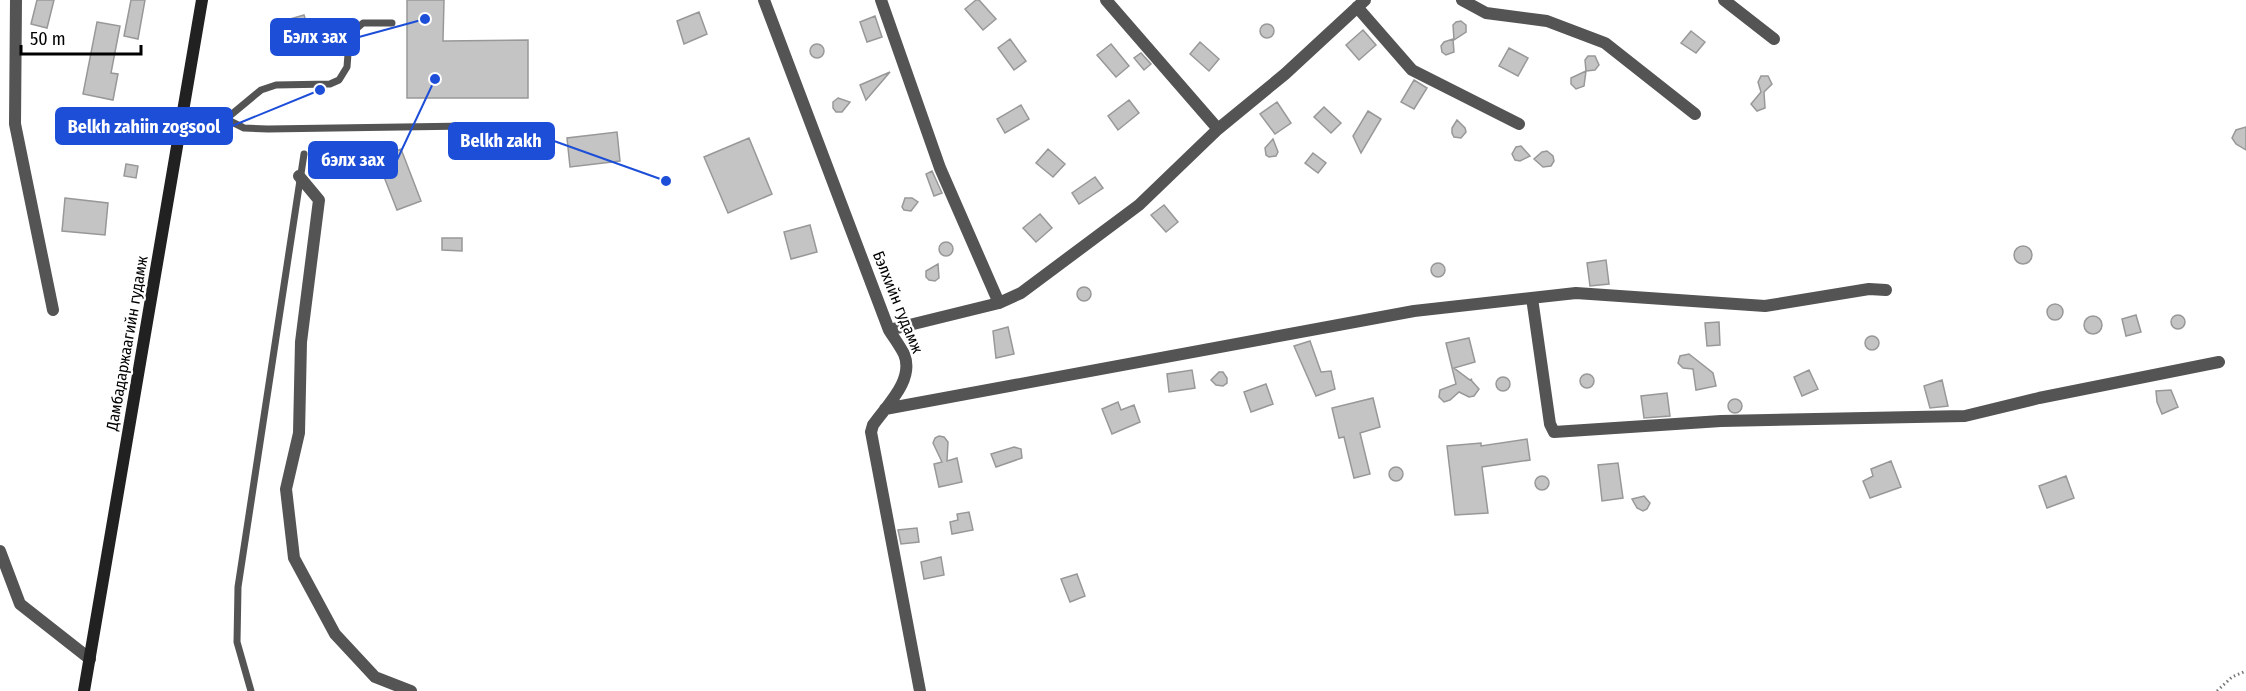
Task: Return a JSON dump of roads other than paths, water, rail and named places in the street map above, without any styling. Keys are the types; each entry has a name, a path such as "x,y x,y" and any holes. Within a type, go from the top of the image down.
{"main road":[{"name":"Дамбадаржаагийн гудамж","path":"84,691 202,0"}],"street":[{"path":"16,0 15,124 53,310"},
{"name":"Бэлхийн гудамж","path":"764,0 890,330 905,356 906,372 901,387 873,425 872,432 920,691"},
{"path":"881,0 940,168 999,303"},
{"path":"1106,0 1218,129"},
{"path":"1462,0 1486,13 1547,21 1605,43 1695,114"},
{"path":"1724,0 1774,39"},
{"path":"890,330 999,303 1021,293 1139,205 1218,129 1285,74 1361,4 1412,70 1519,124"},
{"path":"299,176 319,200 301,342 299,434 286,489 294,558 336,634 375,677 411,691"},
{"path":"885,409 1414,311 1576,293 1765,306 1869,289 1886,290"},
{"path":"1532,298 1550,424 1554,432 1721,421 1965,416 2219,362"},
{"path":"0,551 20,604 90,659"}],"lane":[{"path":"180,131 226,119 261,90 276,85 330,84 339,80 347,67 349,40 354,31 363,23 392,23"},
{"path":"226,119 244,128 268,129 468,126"},
{"path":"251,691 237,642 238,587 304,154"}],"place":[{"name":"Бэлх зах","path":"425,19"},
{"name":"бэлх зах","path":"435,79"},
{"name":"Belkh zahiin zogsool","path":"320,90"},
{"name":"Belkh zakh","path":"666,181"}]}
